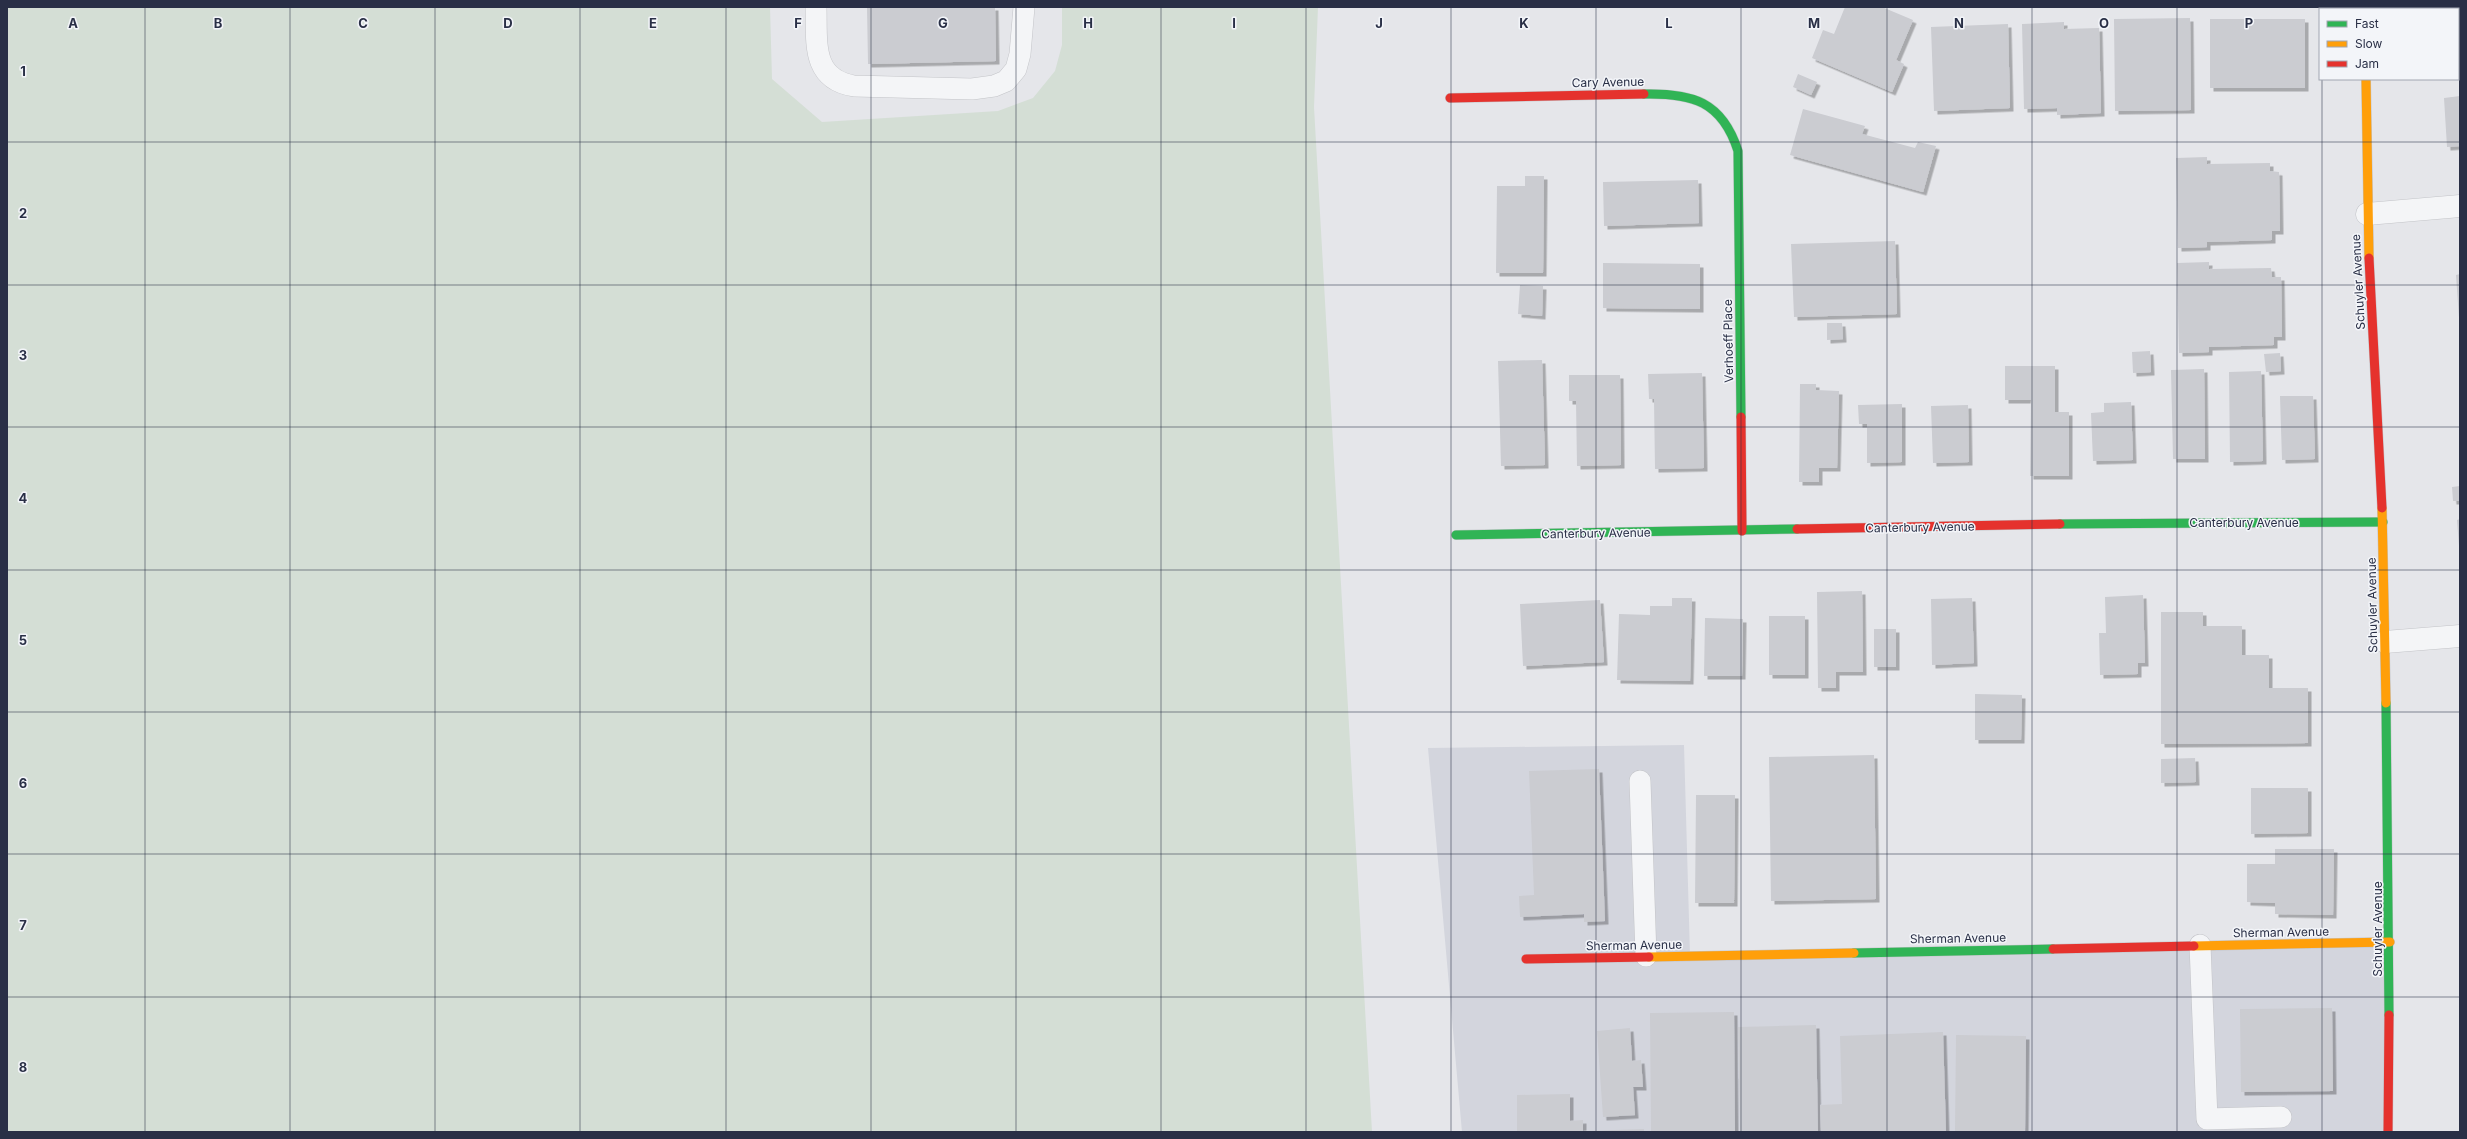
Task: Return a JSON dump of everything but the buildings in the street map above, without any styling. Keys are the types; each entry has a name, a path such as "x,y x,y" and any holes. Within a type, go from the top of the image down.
{"street":[{"name":"Schuyler Avenue","path":"2366,80 2367,214 2383,522 2390,942 2388,1132"},
{"name":"Cary Avenue","path":"1450,98 1673,93 1694,98 1713,108 1726,120 1734,135 1738,151"},
{"name":"Verhoeff Place","path":"1738,151 1742,531"},
{"path":"2367,214 2460,206"},
{"name":"Canterbury Avenue","path":"1456,534 1742,531 2153,521 2383,522"},
{"path":"2385,642 2460,636"},
{"name":"Sherman Avenue","path":"1526,959 2390,942"}],"lane":[{"path":"816,7 817,48 822,65 828,76 839,84 854,86 972,89 994,86 1006,81 1016,69 1020,54 1024,7"},
{"path":"1640,781 1646,956"},
{"path":"2200,945 2207,1119 2281,1117"}],"shaded area":[{"path":"7,7 770,7 772,79 822,122 998,111 1033,98 1055,71 1062,45 1062,7 1318,7 1314,107 1372,1132 7,1132"},
{"path":"1684,745 1690,955 2390,942 2388,1132 1462,1132 1428,748"}],"traffic: fast":[{"path":"1644,94 1677,95 1691,98 1703,103 1714,111 1723,121 1731,134 1738,151 1741,417"},
{"path":"2060,524 2383,522"},
{"path":"1456,535 1797,529"},
{"path":"2386,703 2389,1015"},
{"path":"1854,953 2053,949"}],"traffic: slow":[{"path":"2366,80 2369,258"},
{"path":"2382,508 2386,703"},
{"path":"2194,946 2390,942"},
{"path":"1649,957 1854,953"}],"traffic: jam":[{"path":"1450,98 1644,94"},
{"path":"2369,258 2382,508"},
{"path":"1741,417 1742,531"},
{"path":"1797,529 2060,524"},
{"path":"2053,949 2194,946"},
{"path":"1526,959 1649,957"},
{"path":"2388,1132 2389,1015"}]}
